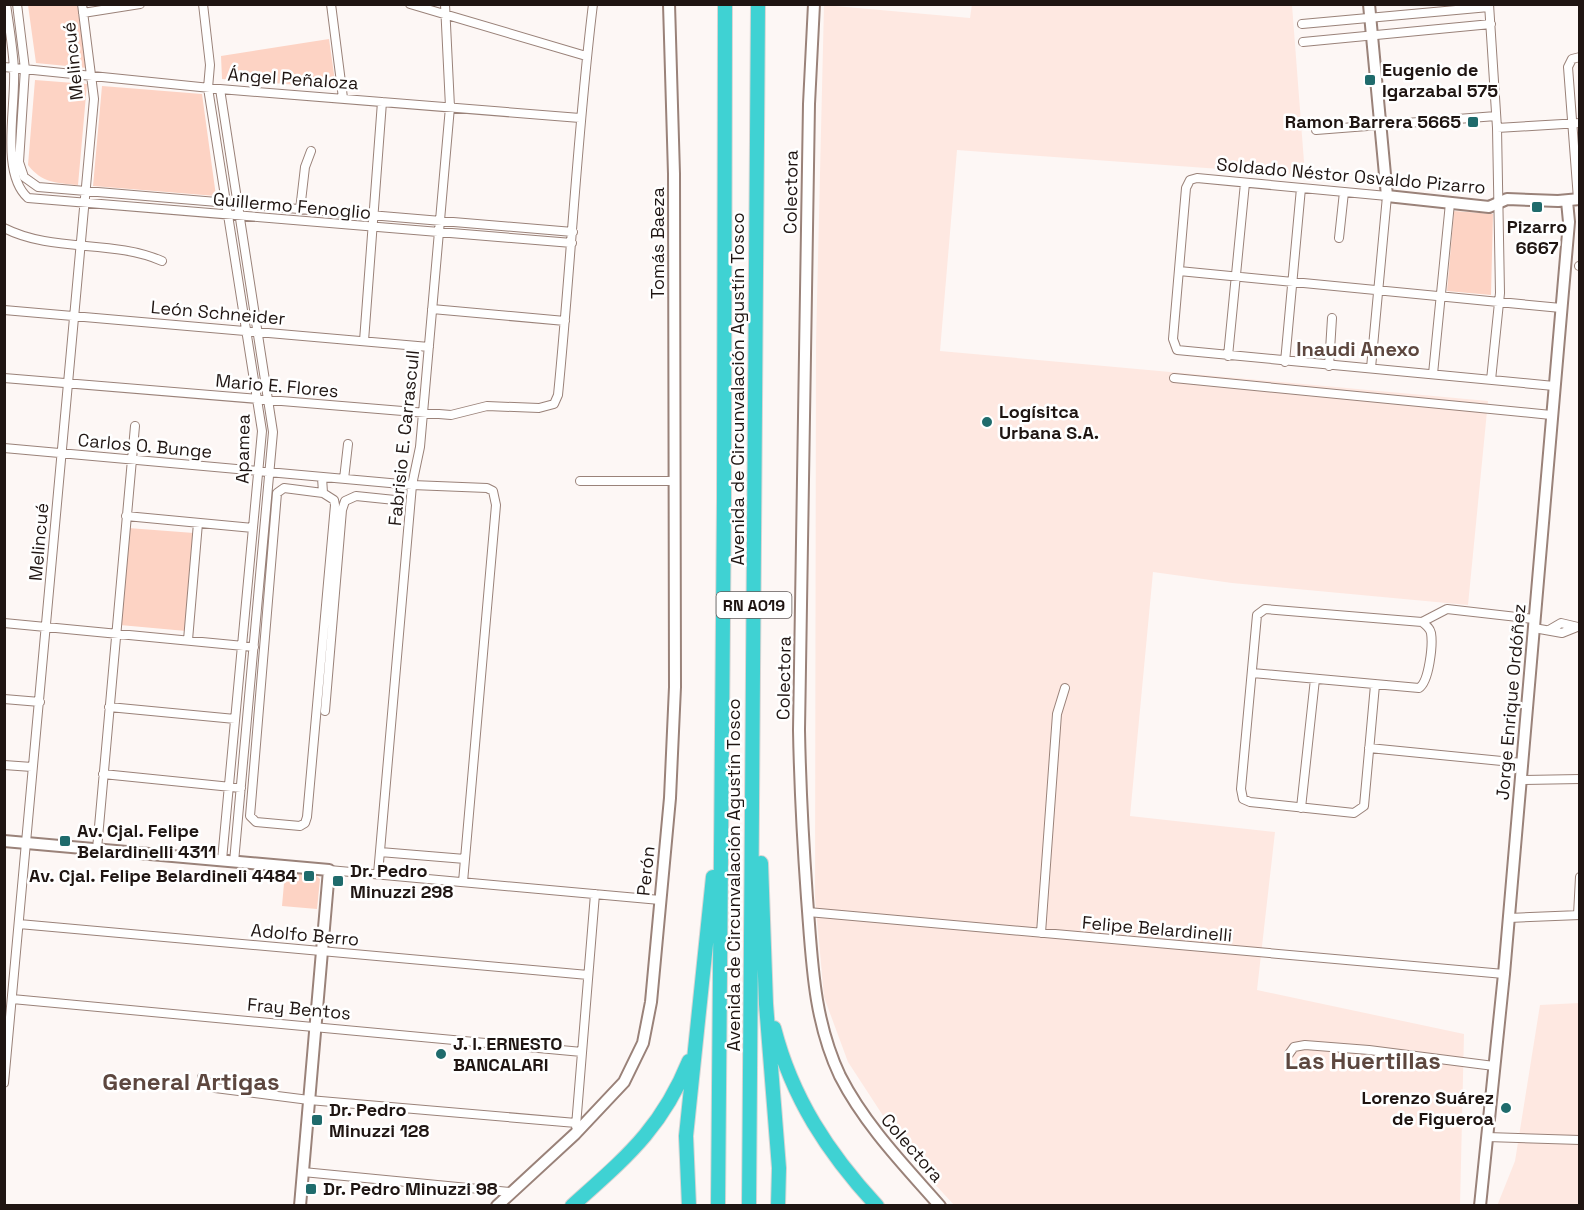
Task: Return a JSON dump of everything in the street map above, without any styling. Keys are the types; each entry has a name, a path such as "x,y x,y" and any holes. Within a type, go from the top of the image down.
{"highway":[{"path":"717,4 726,117"},
{"name":"Avenida de Circunvalación Agustín Tosco","path":"718,1206 725,4"},
{"name":"Avenida de Circunvalación Agustín Tosco","path":"749,1206 758,4"},
{"path":"759,79 765,4"},
{"path":"754,677 761,785 765,984 778,1143 778,1206"},
{"path":"688,1206 686,1136 721,803"},
{"path":"765,984 782,1057 807,1113 840,1165 877,1206"},
{"path":"572,1206 644,1140 681,1080 697,1036"}],"street":[{"path":"6,4 14,68"},
{"path":"17,4 26,69"},
{"path":"82,9 140,4"},
{"name":"Apamea","path":"203,4 210,65 208,88 262,431 222,860"},
{"path":"331,4 343,98"},
{"path":"411,4 586,56"},
{"name":"Fabrisio E. Carrascull","path":"378,874 412,485 423,413 450,107 445,4"},
{"path":"432,309 565,321 580,118 593,4"},
{"name":"Tomás Baeza","path":"669,4 674,174 675,481"},
{"name":"Colectora","path":"814,4 809,104 799,730 812,978 830,1053 850,1093 871,1125 940,1206"},
{"path":"1369,4 1387,196 1371,368"},
{"path":"1302,24 1489,6 1497,128 1500,302 1491,380"},
{"name":"Melincué","path":"4,1083 94,99 93,75 82,9"},
{"path":"1303,42 1491,24"},
{"path":"1575,200 1576,123 1570,62 1580,57"},
{"name":"Ángel Peñaloza","path":"4,67 208,88 580,118"},
{"name":"Guillermo Fenoglio","path":"14,68 8,160 14,186 28,198 240,218 572,243"},
{"name":"Guillermo Fenoglio","path":"26,69 19,162 24,177 38,187 573,232"},
{"name":"Apamea","path":"220,89 273,432 234,862"},
{"path":"364,341 382,102"},
{"path":"1316,130 1496,116"},
{"path":"1497,128 1576,123"},
{"path":"300,210 305,167 311,151"},
{"name":"Soldado Néstor Osvaldo Pizarro","path":"1179,271 1186,188 1190,180 1301,188 1489,207 1499,201 1575,200"},
{"path":"1228,356 1245,183"},
{"path":"1285,362 1301,188"},
{"path":"1339,238 1344,192"},
{"name":"Jorge Enrique Ordóñez","path":"1480,1206 1504,974 1569,222 1575,200"},
{"path":"1433,374 1450,203"},
{"path":"4,228 29,240 142,252 162,261"},
{"path":"1554,386 1181,351 1174,347 1179,271 1561,308"},
{"name":"León Schneider","path":"4,310 429,347"},
{"path":"1329,366 1332,318"},
{"name":"Mario E. Flores","path":"4,378 459,415 487,406 546,407 554,404 558,395 565,321"},
{"path":"1174,378 1551,415"},
{"path":"97,849 135,426"},
{"path":"344,479 348,444"},
{"name":"Carlos O. Bunge","path":"4,448 412,485 487,488 496,494 465,859"},
{"path":"322,477 323,493"},
{"path":"356,496 358,480"},
{"path":"580,481 675,481"},
{"name":"Perón","path":"497,1206 575,1134 624,1082 643,1042 651,1002 670,798 674,713 675,481"},
{"path":"284,488 323,493 334,500 335,505 307,818 300,826 256,822 250,816 277,493 284,488"},
{"path":"325,711 342,510 345,501 356,496 395,500"},
{"path":"126,516 254,528"},
{"path":"188,640 198,523"},
{"path":"1375,685 1364,806 1360,811 1354,813 1250,802 1241,794 1257,615 1261,610 1422,622 1447,609 1534,623 1562,633 1578,627"},
{"path":"1252,673 1375,685 1415,688 1423,686 1428,678 1431,636 1427,626 1422,622"},
{"path":"4,623 254,647"},
{"path":"1302,807 1315,679"},
{"path":"1041,933 1057,714 1065,687"},
{"path":"4,699 40,702"},
{"path":"109,707 235,719"},
{"path":"1369,748 1522,763"},
{"path":"4,765 32,767"},
{"path":"103,774 241,788"},
{"path":"1521,780 1580,779"},
{"path":"4,841 660,900"},
{"path":"380,852 465,859 463,882"},
{"path":"300,1206 329,870"},
{"path":"1509,918 1579,915 1580,877"},
{"path":"575,1134 595,894"},
{"name":"Felipe Belardinelli","path":"808,912 1504,974"},
{"name":"Adolfo Berro","path":"19,924 588,975"},
{"name":"Fray Bentos","path":"12,999 582,1052"},
{"path":"1289,1054 1294,1047 1305,1045 1369,1050 1494,1066"},
{"path":"202,1077 215,1088 309,1100 576,1123"},
{"path":"1487,1137 1580,1140"},
{"path":"303,1172 511,1192"}],"shaded area":[{"path":"972,4 1292,5 1305,175 957,150 940,351 1488,401 1468,605 1232,583 1153,572 1130,816 1275,832 1257,990 1464,1034 1460,1205 954,1205 910,1157 848,1062 824,997 815,897 816,343 824,5 970,18"},
{"path":"28,5 77,5 87,68 36,63"},
{"path":"329,39 336,88 222,79 221,56"},
{"path":"35,80 87,84 78,185 56,183 44,179 28,165"},
{"path":"102,86 202,94 216,196 93,186"},
{"path":"1454,211 1493,214 1491,295 1447,291"},
{"path":"128,528 194,533 186,631 120,625"},
{"path":"285,872 314,873 320,879 317,909 282,906"},
{"path":"1579,1003 1579,1205 1497,1206 1515,1161 1540,1005"}],"place":[{"name":"Eugenio de Igarzabal 575","path":"1370,80"},
{"name":"Ramon Barrera 5665","path":"1473,122"},
{"name":"Pizarro 6667","path":"1537,207"},
{"name":"Logísitca Urbana S.A.","path":"987,422"},
{"name":"Av. Cjal. Felipe Belardinelli 4311","path":"65,841"},
{"name":"Av. Cjal. Felipe Belardineli 4484","path":"309,876"},
{"name":"Dr. Pedro Minuzzi 298","path":"338,881"},
{"name":"J. I. ERNESTO BANCALARI","path":"441,1054"},
{"name":"Lorenzo Suárez de Figueroa","path":"1506,1108"},
{"name":"Dr. Pedro Minuzzi 128","path":"317,1120"},
{"name":"Dr. Pedro Minuzzi 98","path":"311,1189"}],"district":[{"name":"Inaudi Anexo","path":"1358,349"},
{"name":"Las Huertillas","path":"1363,1061"},
{"name":"General Artigas","path":"191,1082"}]}
